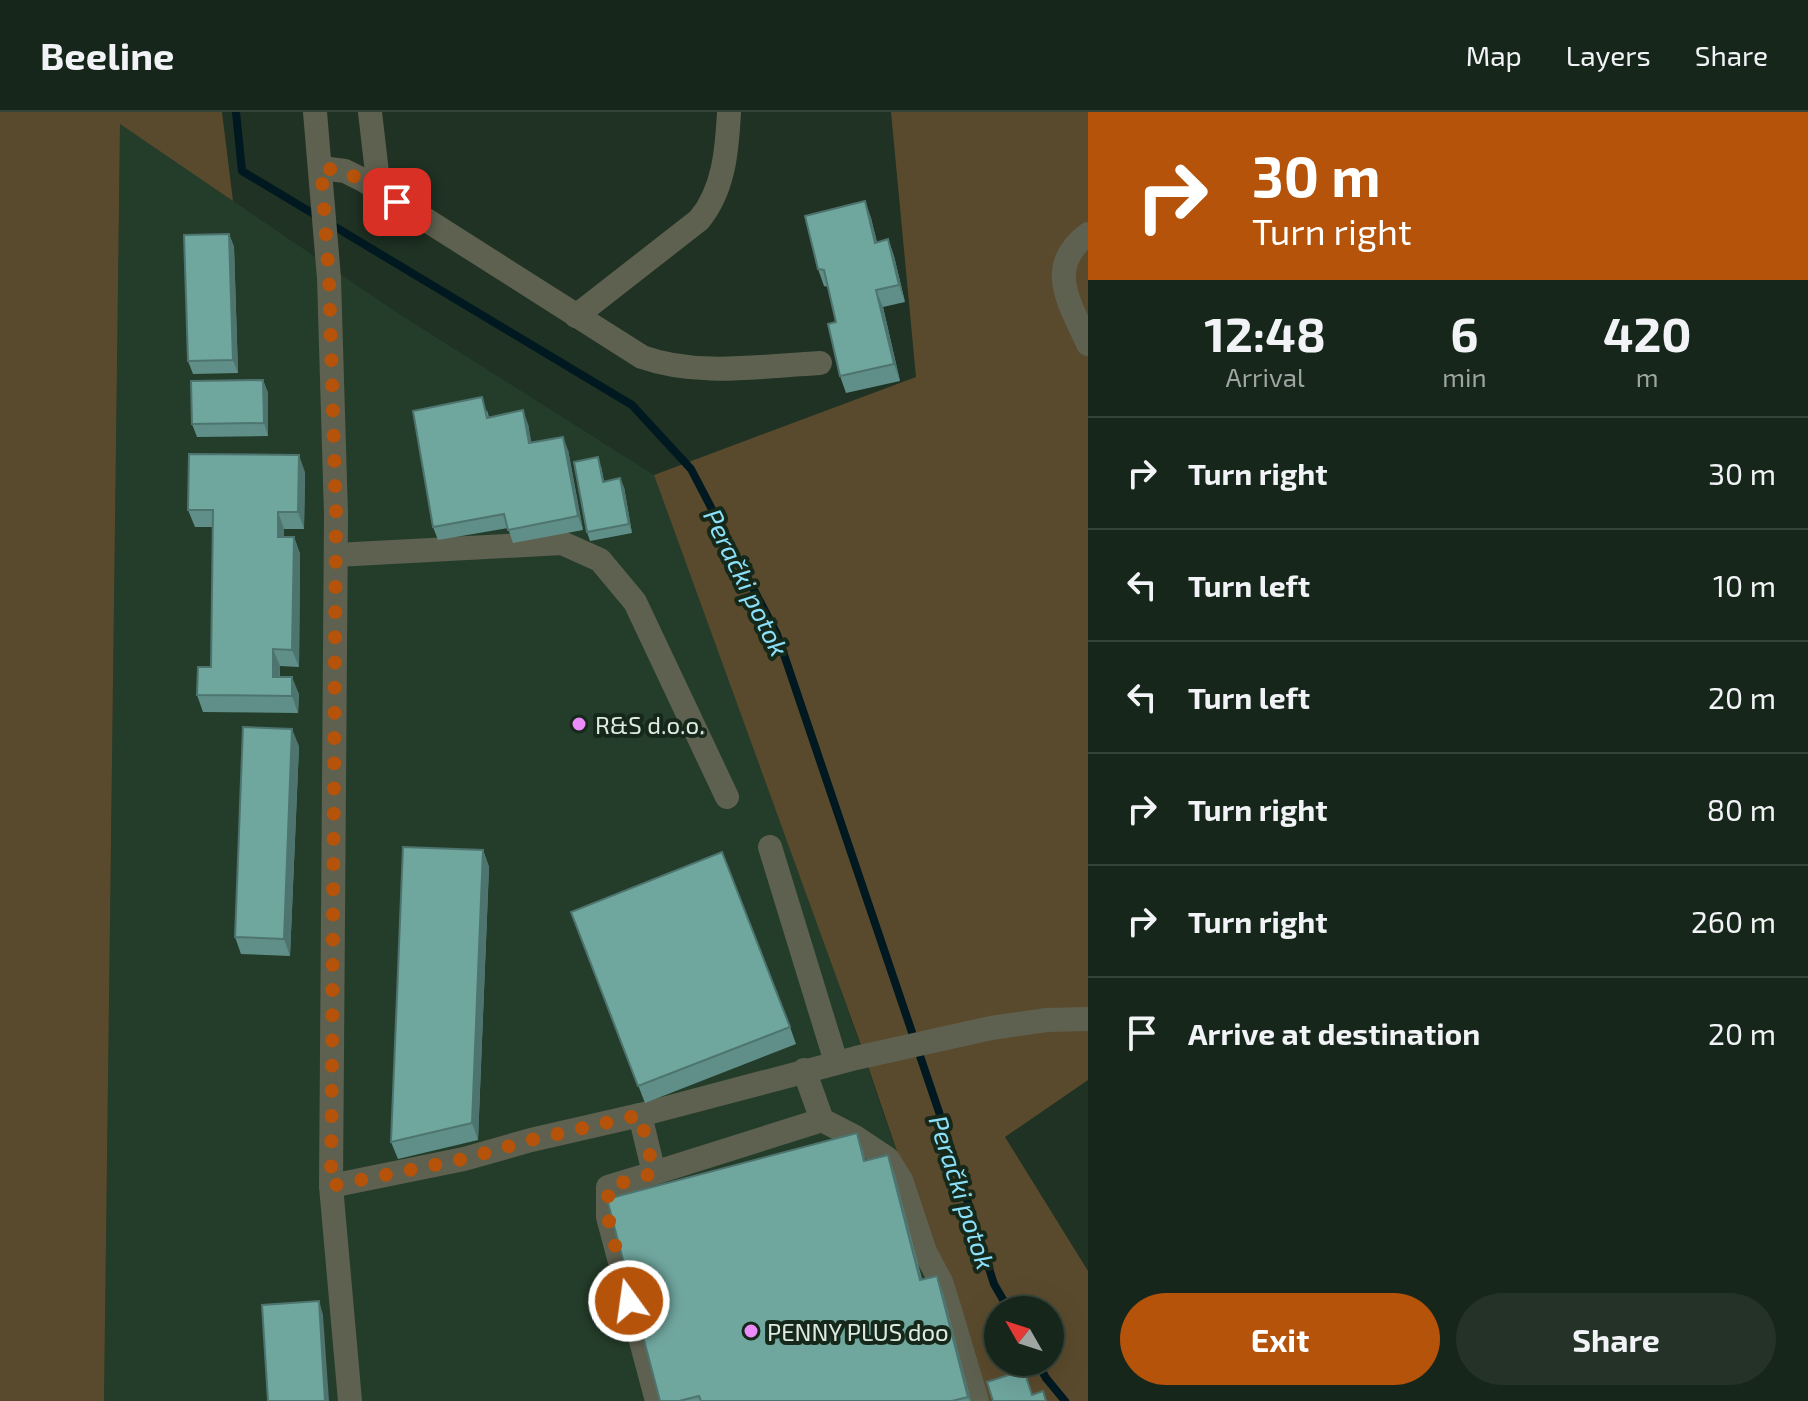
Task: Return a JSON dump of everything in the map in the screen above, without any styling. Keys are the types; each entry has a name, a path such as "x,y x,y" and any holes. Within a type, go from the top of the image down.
{"street":[{"path":"315,112 329,278 336,555 331,1186 350,1401"},
{"path":"370,112 379,190"},
{"path":"576,316 699,220 710,207 718,188 726,150 729,112"},
{"path":"321,179 345,171 642,357 667,366 692,369 820,363"},
{"path":"1088,234 1071,248 1063,269 1066,295 1088,344"},
{"path":"336,555 562,543 600,560 635,602 727,797"},
{"path":"770,847 846,1060"},
{"path":"331,1186 464,1159 804,1070 991,1028 1047,1020 1088,1019"},
{"path":"804,1070 822,1120 888,1159 901,1180 925,1252 941,1282 977,1401"},
{"path":"640,1115 654,1173"},
{"path":"657,1401 608,1217 608,1187 822,1120"}],"shaded area":[{"path":"0,112 222,112 233,201 120,124 104,1401 0,1401"},
{"path":"891,112 1088,112 1088,1080 1005,1137 1088,1271 1088,1401 982,1401 857,1034 654,475 916,377"},
{"path":"120,124 399,314 654,475 839,984 982,1401 104,1401"}],"building":[{"path":"865,201 875,243 888,239 899,285 876,290 894,364 840,376 828,324 836,322 824,270 818,269 805,216"},
{"path":"229,234 233,360 188,361 184,235"},
{"path":"263,380 264,423 192,424 191,381"},
{"path":"482,397 487,418 523,410 529,443 563,437 578,516 508,530 504,514 433,527 413,411"},
{"path":"189,454 299,455 298,512 278,512 278,537 294,537 292,650 273,649 273,677 292,677 292,696 197,695 198,667 211,667 213,510 188,510"},
{"path":"598,457 603,482 620,478 629,524 587,532 574,462"},
{"path":"243,727 292,729 284,939 235,937"},
{"path":"403,847 483,850 472,1123 391,1142"},
{"path":"722,852 790,1027 638,1086 571,912"},
{"path":"857,1133 864,1161 888,1155 920,1280 937,1276 968,1397 952,1401 701,1401 699,1396 679,1401 660,1401 607,1199"},
{"path":"319,1301 325,1401 268,1401 262,1305"},
{"path":"1006,1376 1026,1376 1032,1395 1043,1391 1046,1401 993,1401 987,1382"}],"waterway":[{"name":"Perački potok","path":"236,112 242,171 632,405 691,469 777,634 994,1284 1001,1296"},
{"name":"Perački potok","path":"1045,1376 1065,1401"}],"place":[{"name":"R&S d.o.o.","path":"579,724"},
{"name":"PENNY PLUS doo","path":"751,1331"}],"route":[{"path":"397,202 345,171 321,168 329,278 336,515 331,1186 464,1159 640,1115 654,1173 608,1187 608,1217 629,1301"}]}
